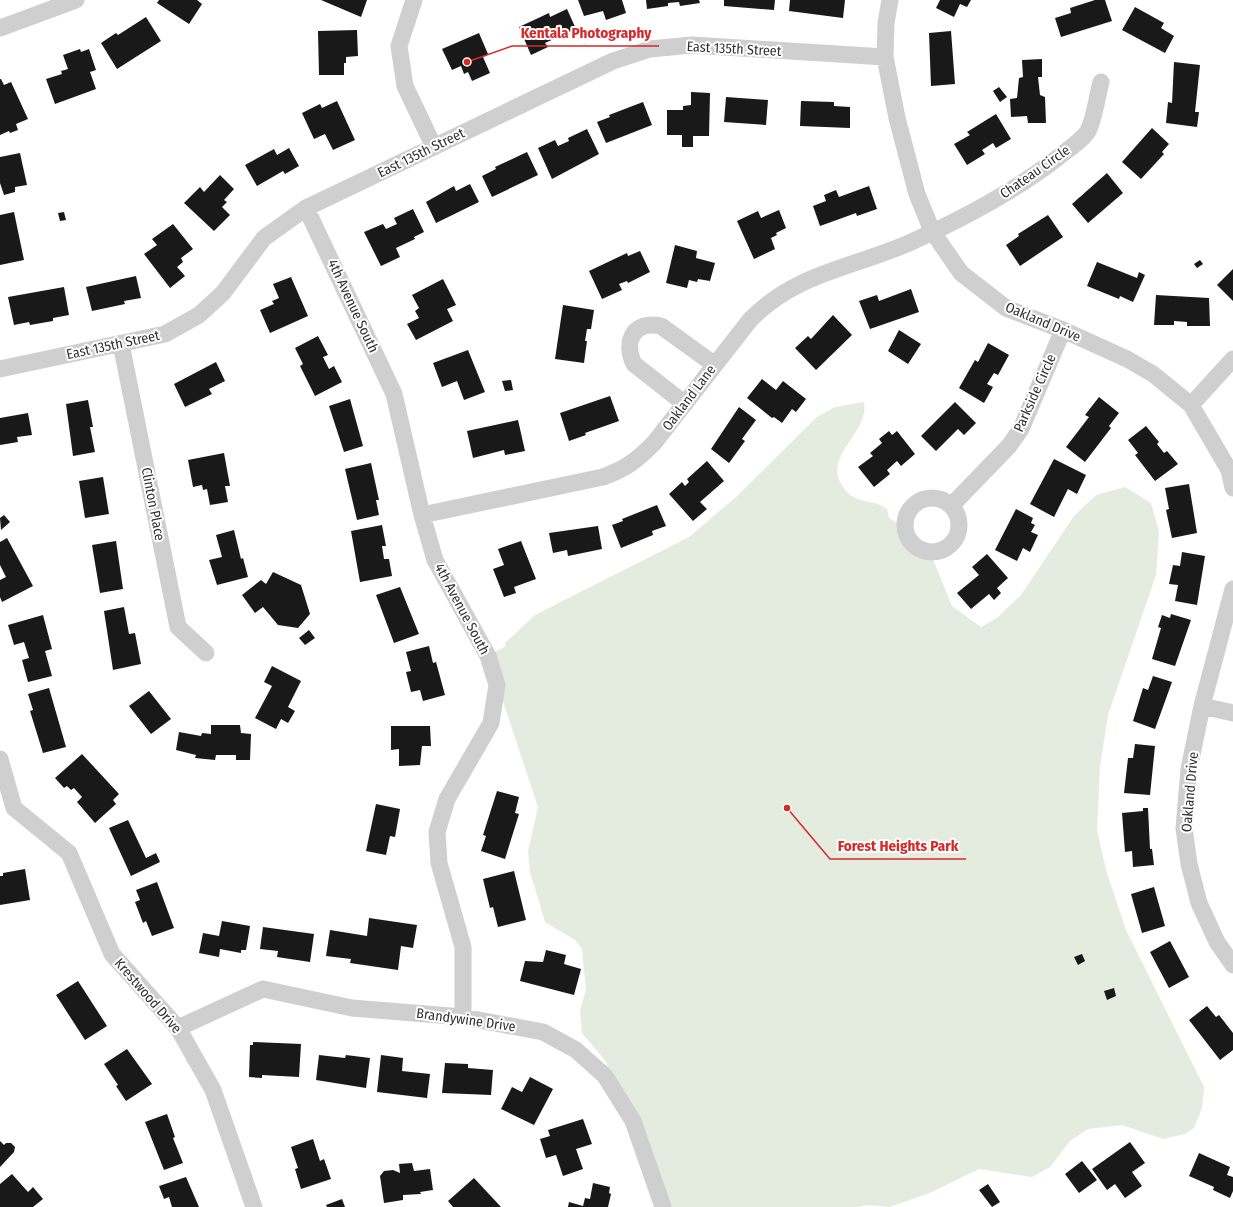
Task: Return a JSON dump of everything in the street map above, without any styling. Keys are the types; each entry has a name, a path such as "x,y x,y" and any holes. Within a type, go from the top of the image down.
{"street":[{"path":"0,28 76,0"},
{"path":"414,0 400,46 405,86 434,147"},
{"name":"Oakland Drive","path":"890,0 886,23 885,57 897,118 917,194 932,231 961,273 1006,308 1063,330 1153,374 1191,405 1229,470 1233,488"},
{"name":"East 135th Street","path":"0,369 164,334 199,315 223,293 264,238 306,208 613,61 650,49 692,45 885,57"},
{"name":"Chateau Circle","path":"932,231 998,198 1043,169 1075,144 1089,130 1101,82"},
{"name":"4th Avenue South","path":"306,208 394,394 422,515 435,560 488,656 497,685 491,723 447,799 437,832 439,863 463,947 463,1017"},
{"name":"Oakland Lane","path":"422,515 603,477 624,469 640,458 654,443 714,365 764,304 781,292 798,283 908,243 932,231"},
{"path":"685,404 634,364 630,356 628,345 637,330 647,326 661,326 714,365"},
{"name":"Parkside Circle","path":"952,505 1009,446 1021,429 1063,330"},
{"name":"Clinton Place","path":"121,344 178,627 206,653"},
{"path":"1191,405 1233,359"},
{"name":"Oakland Drive","path":"1233,589 1202,706 1189,769 1184,828 1189,864 1200,903 1217,942 1233,965"},
{"path":"1202,706 1233,713"},
{"name":"Krestwood Drive","path":"0,759 7,811 69,853 112,954 178,1028 213,1090 254,1207"},
{"name":"Brandywine Drive","path":"178,1028 263,989 352,1008 463,1017 543,1032 576,1050 605,1076 633,1121 663,1207"}],"shaded area":[{"path":"864,402 864,414 859,426 840,458 837,469 839,480 848,493 852,496 857,499 877,504 887,509 889,518 905,528 911,540 917,546 930,552 952,606 981,627 998,617 1021,595 1074,516 1096,495 1125,487 1151,503 1159,532 1156,575 1108,715 1100,767 1097,830 1106,870 1126,930 1204,1087 1202,1108 1194,1128 1185,1134 1163,1139 1122,1125 1088,1129 1070,1141 1050,1167 1032,1177 979,1169 932,1192 890,1207 867,1205 858,1207 663,1207 605,1076 607,1063 582,1033 580,1010 586,990 582,949 575,940 545,922 530,872 528,851 538,807 488,656 506,646 505,643 535,615 689,537 736,497 817,417 835,407"}],"building":[{"path":"159,0 197,0 202,4 189,24 157,3"},
{"path":"321,0 367,0 361,17"},
{"path":"578,0 622,0 626,13 606,20 603,11 584,16"},
{"path":"646,0 699,0 700,3 680,6 679,2 668,3 668,6 647,9"},
{"path":"724,0 775,0 774,10 724,6"},
{"path":"790,0 845,0 843,18 789,11"},
{"path":"940,0 971,0 967,7 960,4 954,17 936,8"},
{"path":"1095,0 1105,0 1112,21 1061,37 1055,18 1071,13 1070,8"},
{"path":"1135,7 1164,23 1161,28 1174,36 1165,53 1122,30"},
{"path":"567,9 576,29 545,43 548,47 531,55 519,27 549,13 550,17"},
{"path":"146,17 161,41 117,69 101,43 116,33 118,35"},
{"path":"357,30 358,56 346,57 346,63 344,63 344,75 319,75 318,31"},
{"path":"951,31 955,84 931,86 929,33"},
{"path":"479,33 488,54 483,57 490,73 472,81 468,72 464,74 461,66 452,70 442,49"},
{"path":"80,49 81,52 89,49 96,70 90,72 96,89 55,104 46,79 62,74 61,71 68,69 63,55"},
{"path":"1042,59 1042,77 1038,77 1040,95 1045,97 1046,123 1028,123 1027,116 1011,117 1010,99 1017,98 1019,78 1023,77 1022,60"},
{"path":"1174,62 1200,65 1195,112 1199,112 1197,127 1166,123 1168,102 1172,103"},
{"path":"0,79 4,85 11,82 28,119 16,124 18,130 10,133 9,131 0,135"},
{"path":"999,87 1007,97 1000,102 993,91"},
{"path":"691,92 710,93 709,136 693,136 693,147 682,147 682,135 667,135 667,110 683,110 683,106 691,105"},
{"path":"726,97 768,100 766,125 724,122"},
{"path":"337,101 355,140 333,150 325,134 314,139 302,113 320,104 322,108"},
{"path":"801,101 834,102 834,106 850,107 850,128 800,126"},
{"path":"643,102 652,125 606,143 597,122 610,117 609,115"},
{"path":"996,114 1011,139 996,148 993,143 982,150 985,154 967,165 954,144 970,135 967,132"},
{"path":"1152,128 1169,144 1162,152 1164,154 1141,179 1122,162"},
{"path":"587,129 599,154 552,179 538,148 555,140 558,146 569,141 568,138"},
{"path":"289,148 299,166 285,174 283,171 257,186 245,165 274,149 277,155"},
{"path":"527,152 538,175 492,197 482,176 496,169 495,167"},
{"path":"20,153 27,185 15,187 15,192 4,195 0,183 0,157"},
{"path":"1107,173 1123,193 1088,223 1072,204"},
{"path":"220,175 234,189 224,200 227,202 222,207 230,215 214,231 184,203 200,187 204,192"},
{"path":"470,184 479,202 436,223 426,202 454,186 456,191"},
{"path":"869,186 877,209 857,216 856,213 820,226 813,206 826,201 824,195 836,190 839,197"},
{"path":"413,209 424,232 414,237 415,239 396,248 400,257 381,266 364,232 383,224 386,229 397,224 394,218"},
{"path":"779,210 786,228 776,233 777,235 771,238 775,249 754,259 737,221 758,211 761,218"},
{"path":"14,212 24,260 0,265 0,215"},
{"path":"64,212 66,220 60,221 58,213"},
{"path":"1048,215 1063,237 1020,266 1006,245 1019,236 1018,234"},
{"path":"173,224 193,249 181,258 183,262 177,267 185,276 170,288 144,254 157,245 152,239"},
{"path":"675,245 697,251 696,258 715,263 710,281 698,279 697,282 689,280 687,288 666,283"},
{"path":"640,251 650,272 628,283 627,281 619,284 622,290 602,299 589,271 627,253 628,256"},
{"path":"1200,260 1203,264 1197,268 1194,264"},
{"path":"1097,262 1137,278 1139,272 1145,275 1133,302 1120,296 1119,299 1087,286"},
{"path":"1233,269 1233,301 1217,285"},
{"path":"136,276 141,298 124,301 125,304 92,311 86,287"},
{"path":"291,277 308,316 270,333 260,310 274,304 272,301 279,298 273,284"},
{"path":"443,279 456,305 447,309 453,321 416,340 407,324 419,318 415,311 419,308 412,295"},
{"path":"64,287 69,315 53,318 53,321 30,325 29,322 14,325 8,297"},
{"path":"911,289 919,312 870,329 859,301 877,295 879,301"},
{"path":"1156,295 1209,298 1210,326 1187,326 1187,322 1174,321 1174,325 1154,325"},
{"path":"563,305 594,310 591,329 587,329 584,363 555,359"},
{"path":"833,315 852,335 816,370 795,348 808,336 811,339"},
{"path":"899,330 921,344 908,364 888,351"},
{"path":"318,336 328,355 323,357 329,369 334,366 342,382 315,396 300,366 303,364 295,348"},
{"path":"988,343 1009,355 998,375 994,373 987,384 993,387 984,403 959,388 975,360 978,362"},
{"path":"468,350 485,392 464,400 457,381 442,387 433,363"},
{"path":"216,362 225,381 209,389 212,394 185,407 174,384"},
{"path":"762,379 776,390 783,381 806,399 796,412 792,409 782,423 774,417 772,418 747,398"},
{"path":"511,380 513,390 505,391 502,381"},
{"path":"610,396 619,421 585,433 586,435 569,441 560,413"},
{"path":"1099,397 1119,413 1109,426 1111,428 1085,462 1066,447 1089,417 1085,415"},
{"path":"350,399 363,446 344,452 329,406"},
{"path":"88,400 93,427 90,427 95,452 73,456 66,404"},
{"path":"955,402 976,423 964,435 958,429 936,451 921,436"},
{"path":"739,407 756,420 742,439 745,441 729,463 711,449"},
{"path":"28,413 32,435 17,437 18,442 0,445 0,418"},
{"path":"518,420 525,451 505,455 504,450 473,458 467,431"},
{"path":"1146,426 1159,442 1157,444 1164,453 1167,451 1178,464 1155,481 1135,455 1138,453 1128,440"},
{"path":"889,431 892,435 897,431 915,454 901,466 897,461 887,470 890,474 874,487 858,467 873,456 870,453 882,443 879,439"},
{"path":"224,453 230,486 225,486 228,502 210,505 207,489 203,490 202,485 193,487 188,460"},
{"path":"1054,459 1086,475 1077,494 1068,489 1054,517 1030,504"},
{"path":"707,461 724,481 700,502 707,509 693,521 669,494 682,482 685,486 689,482 687,479"},
{"path":"371,463 379,500 376,500 379,515 357,520 345,469"},
{"path":"103,477 109,514 85,518 79,481"},
{"path":"1189,484 1197,533 1172,538 1166,510 1169,509 1165,488"},
{"path":"657,505 666,526 652,531 653,535 621,548 612,525 623,521 622,519"},
{"path":"1016,509 1033,518 1031,523 1035,525 1031,532 1038,535 1030,552 1023,548 1017,561 995,550"},
{"path":"4,515 10,522 1,530 0,518"},
{"path":"382,525 386,546 382,546 384,559 389,559 392,576 360,582 351,531"},
{"path":"598,526 602,549 568,556 567,550 553,553 549,533"},
{"path":"234,530 241,559 243,558 248,577 217,585 209,560 222,557 216,535"},
{"path":"7,538 33,586 2,602 0,597 0,580 6,577 0,565 0,542"},
{"path":"116,541 123,589 100,593 92,545"},
{"path":"521,541 536,579 514,587 516,593 504,597 493,569 504,565 498,549"},
{"path":"1182,552 1205,556 1197,605 1175,601 1178,585 1169,584 1173,565 1180,566"},
{"path":"987,554 1008,578 997,588 1001,593 994,600 989,594 971,609 957,593 979,575 972,567"},
{"path":"273,572 301,585 310,614 298,628 278,625 263,607 255,613 242,595 261,580 266,584"},
{"path":"400,587 419,634 394,643 376,595"},
{"path":"124,607 129,634 135,633 141,664 113,670 104,611"},
{"path":"1171,614 1191,620 1175,666 1152,659 1161,628 1158,627 1162,615 1170,618"},
{"path":"43,615 52,649 45,651 52,676 28,682 22,660 29,658 24,642 14,645 8,625"},
{"path":"309,630 315,638 305,645 299,638"},
{"path":"429,646 433,663 436,662 445,695 423,701 420,690 411,692 406,672 411,671 406,652"},
{"path":"272,666 301,681 288,707 295,711 288,723 281,719 276,729 255,718 272,686 264,682"},
{"path":"1153,676 1172,682 1155,729 1133,721 1143,688 1148,690"},
{"path":"49,688 66,747 43,753 30,711 33,710 28,694"},
{"path":"149,691 171,719 151,734 129,706"},
{"path":"211,725 240,725 241,733 251,734 250,760 236,760 236,755 216,755 215,760 195,758 196,755 176,750 179,732 201,736 202,733 211,734"},
{"path":"391,726 430,726 431,746 422,746 420,765 399,766 399,749 391,750"},
{"path":"1135,744 1155,746 1150,795 1124,793 1128,758 1133,758"},
{"path":"82,754 119,794 113,800 116,804 95,823 77,802 82,797 74,788 71,790 67,786 64,788 55,778"},
{"path":"497,791 519,797 515,813 519,814 505,859 481,851 486,836 483,835"},
{"path":"376,804 400,809 395,837 390,836 386,855 366,851"},
{"path":"1143,808 1148,808 1150,849 1152,849 1154,865 1133,867 1132,851 1125,852 1122,813 1143,811"},
{"path":"128,820 146,858 156,853 160,862 131,876 109,828"},
{"path":"25,869 30,900 0,905 0,876 3,876 3,873"},
{"path":"514,871 526,920 498,927 493,907 490,908 483,879"},
{"path":"157,882 174,928 152,936 146,921 143,923 135,902 140,900 136,890"},
{"path":"1154,887 1165,926 1142,933 1131,894"},
{"path":"369,918 417,925 413,948 401,946 398,970 350,963 351,959 326,956 330,930 367,936"},
{"path":"222,921 250,926 246,950 241,950 241,953 220,949 219,957 199,953 203,933 219,936"},
{"path":"263,927 314,934 310,962 277,957 278,951 260,949"},
{"path":"1170,941 1189,977 1169,988 1150,952"},
{"path":"546,950 566,955 564,964 581,969 574,995 520,981 525,961 543,962"},
{"path":"1082,954 1085,961 1078,965 1074,957"},
{"path":"78,981 107,1026 85,1040 56,995"},
{"path":"1114,988 1116,996 1107,1000 1104,991"},
{"path":"1207,1006 1216,1017 1219,1015 1233,1033 1233,1050 1220,1060 1189,1020"},
{"path":"253,1042 301,1044 299,1077 262,1075 262,1078 249,1077 250,1045 253,1045"},
{"path":"127,1049 152,1084 126,1101 116,1086 118,1085 104,1064"},
{"path":"319,1055 345,1058 346,1055 370,1058 366,1088 316,1080"},
{"path":"381,1055 403,1058 402,1071 430,1074 427,1098 377,1092"},
{"path":"445,1063 468,1064 468,1068 493,1070 491,1095 442,1093"},
{"path":"530,1077 553,1089 534,1125 501,1109 512,1087 522,1092"},
{"path":"167,1114 175,1137 173,1138 183,1163 164,1170 145,1122"},
{"path":"583,1119 592,1144 576,1149 583,1169 563,1176 556,1155 546,1158 540,1139 550,1136 548,1130"},
{"path":"313,1139 320,1161 324,1159 331,1179 301,1189 295,1169 298,1168 291,1147"},
{"path":"0,1141 4,1145 6,1143 11,1143 15,1147 14,1152 0,1167"},
{"path":"1130,1142 1145,1163 1132,1172 1142,1186 1125,1198 1115,1184 1107,1190 1092,1169"},
{"path":"1199,1153 1230,1167 1227,1175 1233,1177 1233,1191 1230,1198 1213,1190 1214,1187 1189,1176"},
{"path":"1082,1161 1097,1180 1079,1193 1065,1174"},
{"path":"412,1163 414,1171 430,1169 433,1190 420,1192 421,1194 403,1195 403,1200 384,1203 380,1176 384,1171 393,1170 400,1173 399,1164"},
{"path":"12,1174 28,1192 33,1187 43,1199 33,1207 0,1207 0,1184"},
{"path":"186,1177 199,1207 172,1207 169,1197 164,1199 159,1186"},
{"path":"474,1178 501,1207 453,1207 448,1201"},
{"path":"593,1183 610,1187 609,1193 611,1194 608,1207 568,1207 569,1202 583,1206 585,1198 590,1199"},
{"path":"988,1184 1000,1202 992,1207 979,1190"},
{"path":"342,1199 345,1207 327,1207 326,1205"}],"place":[{"name":"Kentala Photography","path":"467,62"},
{"name":"Forest Heights Park","path":"787,808"}]}
